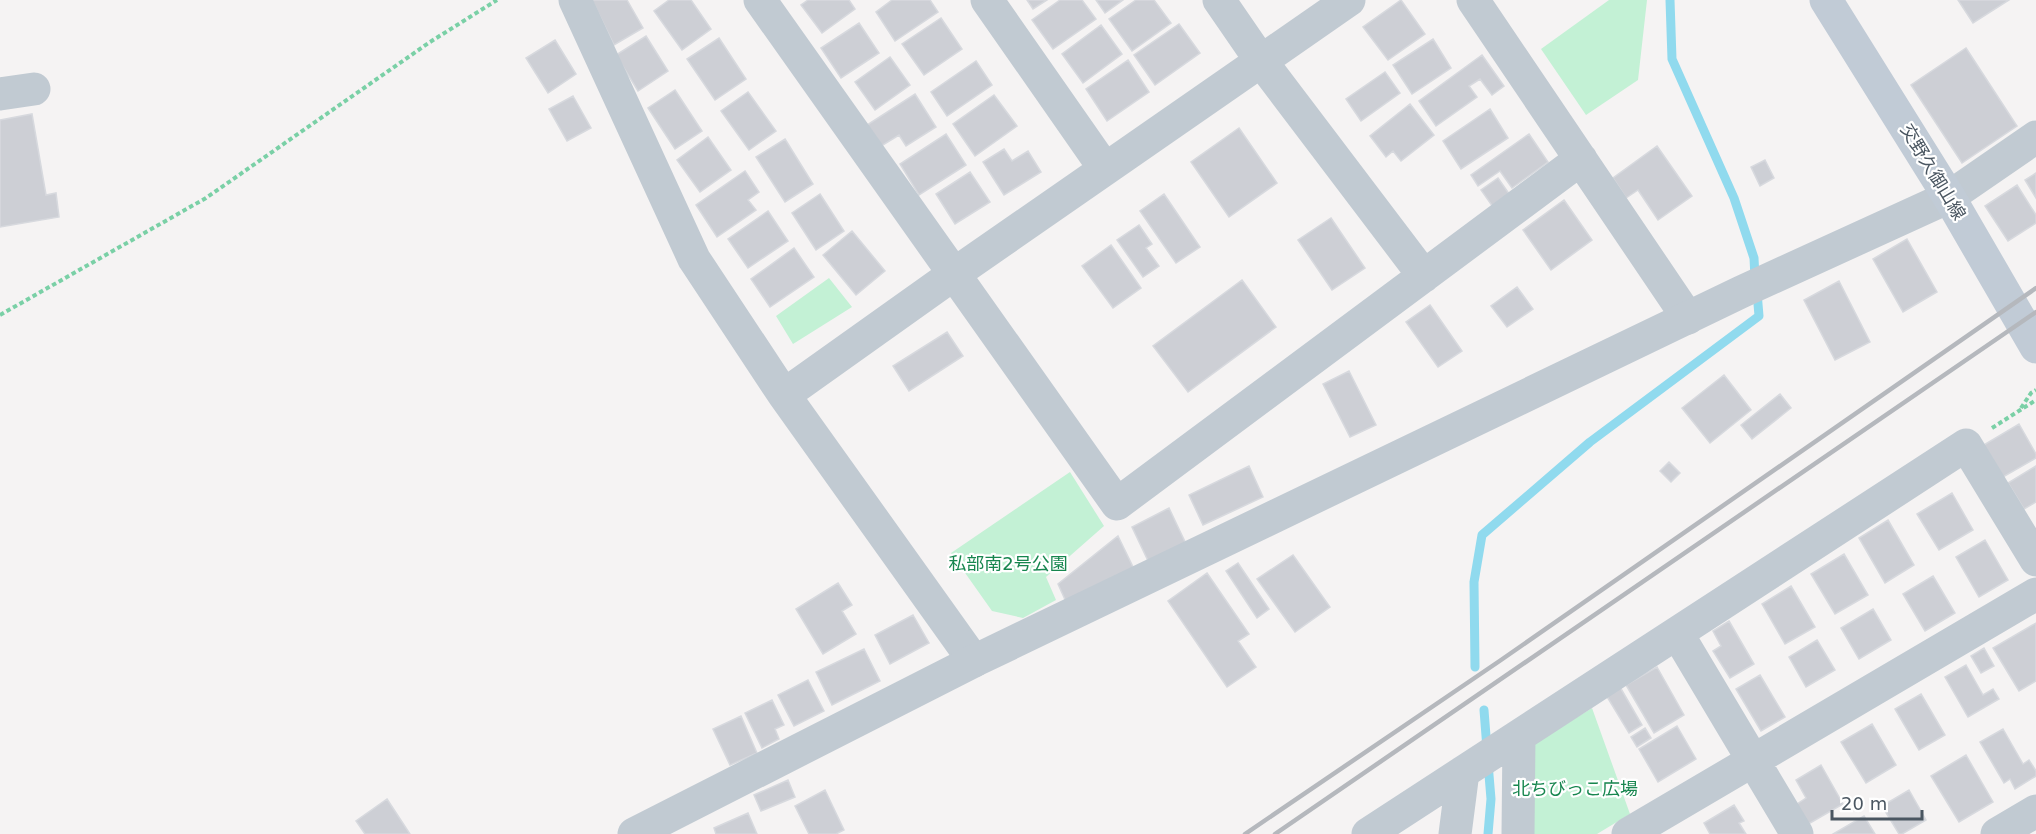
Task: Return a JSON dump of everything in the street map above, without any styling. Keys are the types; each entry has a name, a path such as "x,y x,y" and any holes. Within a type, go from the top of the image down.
{"main road":[{"name":"交野久御山線","path":"1826,0 1949,197 2036,347"}],"street":[{"path":"575,0 694,259 784,395 974,661"},
{"path":"760,0 1117,504 1581,159"},
{"path":"987,0 1105,169"},
{"path":"1219,0 1261,61 1424,276"},
{"path":"784,395 1349,0"},
{"path":"1473,0 1688,318"},
{"path":"0,94 34,89"},
{"path":"634,834 974,661 1755,286 1949,197 2036,137"},
{"path":"1368,834 1966,445 2036,560"},
{"path":"1628,834 2036,594"},
{"path":"1677,633 1797,834"},
{"path":"1518,834 1519,736"},
{"path":"1455,834 1462,772"},
{"path":"1997,834 2036,811"}],"path":[{"path":"0,315 206,198 430,42 497,0"},
{"path":"2021,408 2036,390"},
{"path":"1966,445 2036,400"}],"green space":[{"path":"1609,0 1647,0 1638,80 1586,115 1541,49"},
{"path":"829,278 852,307 793,344 776,316"},
{"name":"私部南2号公園","path":"1070,472 1104,526 1046,577 1056,600 1023,618 992,611 951,553"},
{"name":"北ちびっこ広場","path":"1592,708 1630,814 1597,834 1531,834 1532,745"}],"building":[{"path":"592,0 627,0 643,28 614,45"},
{"path":"669,0 691,0 711,29 682,50 654,11"},
{"path":"808,0 849,0 855,9 822,33 801,5"},
{"path":"892,0 930,0 938,12 895,41 876,12"},
{"path":"1027,0 1047,0 1033,9"},
{"path":"1060,0 1082,0 1096,19 1053,49 1032,20"},
{"path":"1096,0 1123,0 1105,13"},
{"path":"1136,0 1154,0 1171,23 1132,51 1109,19"},
{"path":"1401,0 1425,34 1388,60 1363,27"},
{"path":"1958,0 2009,0 1973,23"},
{"path":"941,18 962,49 924,75 902,44"},
{"path":"859,23 879,53 841,78 821,48"},
{"path":"1179,24 1200,53 1155,85 1134,55"},
{"path":"1101,25 1122,54 1083,83 1062,54"},
{"path":"646,36 668,71 638,91 616,55"},
{"path":"719,38 746,79 715,100 687,59"},
{"path":"1433,39 1451,68 1412,94 1393,65"},
{"path":"555,40 576,74 548,93 526,58"},
{"path":"1966,48 2017,126 1962,163 1911,85"},
{"path":"1482,55 1504,86 1492,95 1480,79 1469,86 1477,97 1436,126 1419,101"},
{"path":"890,57 910,85 875,110 855,82"},
{"path":"1128,60 1149,92 1107,121 1086,89"},
{"path":"976,61 992,85 947,116 931,92"},
{"path":"1385,72 1400,93 1361,121 1346,99"},
{"path":"675,90 702,131 675,149 648,108"},
{"path":"748,92 776,131 749,150 721,111"},
{"path":"915,94 936,127 906,146 899,135 878,148 864,127"},
{"path":"994,95 1017,126 975,156 953,124"},
{"path":"573,96 591,128 567,141 549,109"},
{"path":"1410,104 1434,135 1401,161 1393,151 1386,157 1370,136"},
{"path":"1490,109 1508,138 1461,169 1443,141"},
{"path":"32,114 46,195 56,193 59,217 0,227 0,120"},
{"path":"1239,128 1277,183 1229,217 1191,162"},
{"path":"946,134 966,165 919,195 900,164"},
{"path":"1529,134 1548,162 1512,188 1500,171 1478,186 1471,175"},
{"path":"708,137 731,170 700,192 677,160"},
{"path":"785,139 813,184 785,202 756,157"},
{"path":"1657,146 1692,196 1658,220 1638,190 1626,198 1613,178"},
{"path":"1004,149 1012,161 1028,151 1041,172 1004,195 983,162"},
{"path":"1765,160 1774,178 1760,186 1751,167"},
{"path":"745,171 759,192 748,200 756,210 717,237 696,205"},
{"path":"970,172 990,202 955,224 936,194"},
{"path":"2036,173 2036,198 2025,180"},
{"path":"1498,178 1510,195 1493,207 1481,190"},
{"path":"2017,185 2036,215 2036,223 2008,241 1985,206"},
{"path":"820,194 844,231 816,250 792,213"},
{"path":"1164,194 1200,247 1176,263 1140,211"},
{"path":"1564,200 1592,240 1551,270 1523,230"},
{"path":"768,211 788,241 748,268 728,239"},
{"path":"1331,218 1365,268 1332,290 1298,240"},
{"path":"1139,225 1152,244 1146,248 1159,266 1143,277 1117,240"},
{"path":"852,231 885,271 856,295 823,255"},
{"path":"1907,239 1937,292 1903,312 1873,259"},
{"path":"1111,245 1141,288 1113,308 1082,266"},
{"path":"794,248 814,277 770,307 751,279"},
{"path":"1242,280 1276,327 1188,392 1153,346"},
{"path":"1839,281 1870,342 1835,360 1804,300"},
{"path":"1517,287 1533,309 1507,327 1491,306"},
{"path":"1430,305 1462,351 1438,367 1406,322"},
{"path":"947,332 963,356 909,391 893,366"},
{"path":"1349,371 1376,425 1350,437 1323,384"},
{"path":"1724,375 1751,410 1710,443 1682,408"},
{"path":"1780,394 1791,408 1752,439 1741,425"},
{"path":"2019,424 2036,458 1996,481 1977,449"},
{"path":"1669,462 1680,473 1671,482 1660,471"},
{"path":"1249,466 1263,497 1203,525 1189,495"},
{"path":"2036,466 2036,502 2024,509 2008,483"},
{"path":"1952,493 1973,530 1939,550 1917,514"},
{"path":"1169,508 1187,546 1150,565 1132,527"},
{"path":"1888,520 1914,565 1885,583 1859,538"},
{"path":"1118,536 1135,571 1067,604 1058,584"},
{"path":"1985,540 2008,580 1979,597 1956,557"},
{"path":"1844,554 1868,595 1835,614 1811,574"},
{"path":"1293,555 1330,607 1295,632 1257,579"},
{"path":"1238,563 1269,609 1257,618 1226,571"},
{"path":"1207,573 1249,634 1238,641 1256,667 1227,687 1168,601"},
{"path":"1933,576 1955,613 1925,631 1903,594"},
{"path":"838,583 852,605 842,611 856,634 823,654 796,609"},
{"path":"1791,586 1815,627 1785,644 1762,604"},
{"path":"1873,609 1891,640 1859,659 1841,628"},
{"path":"913,615 929,643 890,664 875,635"},
{"path":"1729,621 1754,664 1730,678 1713,651 1721,646 1713,631"},
{"path":"2036,623 2036,681 2019,691 1993,648"},
{"path":"1817,640 1835,670 1806,687 1789,657"},
{"path":"1984,648 1994,666 1981,673 1971,656"},
{"path":"864,649 880,681 832,705 816,672"},
{"path":"1966,665 1983,695 1993,689 1999,699 1968,717 1945,677"},
{"path":"1657,667 1684,715 1654,733 1626,685"},
{"path":"1760,675 1785,717 1761,731 1736,689"},
{"path":"808,680 824,711 794,726 778,695"},
{"path":"1620,687 1642,725 1629,733 1606,695"},
{"path":"1921,694 1945,735 1919,750 1895,709"},
{"path":"772,700 784,725 775,729 779,739 762,748 745,713"},
{"path":"741,716 757,753 730,765 713,729"},
{"path":"1872,724 1896,765 1866,783 1841,742"},
{"path":"1677,726 1696,759 1658,782 1639,749"},
{"path":"1645,728 1651,738 1637,747 1631,737"},
{"path":"2003,729 2023,764 2029,760 2036,771 2036,776 2015,789 2010,779 2004,783 1980,742"},
{"path":"1966,755 1993,802 1959,822 1931,776"},
{"path":"1821,765 1843,804 1805,826 1794,806 1806,798 1796,780"},
{"path":"788,780 795,797 761,811 754,795"},
{"path":"825,790 844,830 836,834 809,834 795,806"},
{"path":"1909,790 1926,820 1899,834 1882,806"},
{"path":"387,799 410,834 365,834 356,821"},
{"path":"1734,805 1744,821 1739,823 1746,834 1710,834 1704,823"},
{"path":"748,813 757,834 716,834 714,828"},
{"path":"1864,816 1875,834 1833,834"}],"waterway":[{"path":"1670,0 1672,59 1734,198 1754,258 1755,278"},
{"path":"1475,667 1474,582 1482,535 1590,442 1759,316 1757,292"},
{"path":"1484,710 1487,749"},
{"path":"1488,763 1491,799 1488,834"}],"railway":[{"path":"1245,834 1501,660 2036,288"},
{"path":"1275,834 2036,312"}]}
